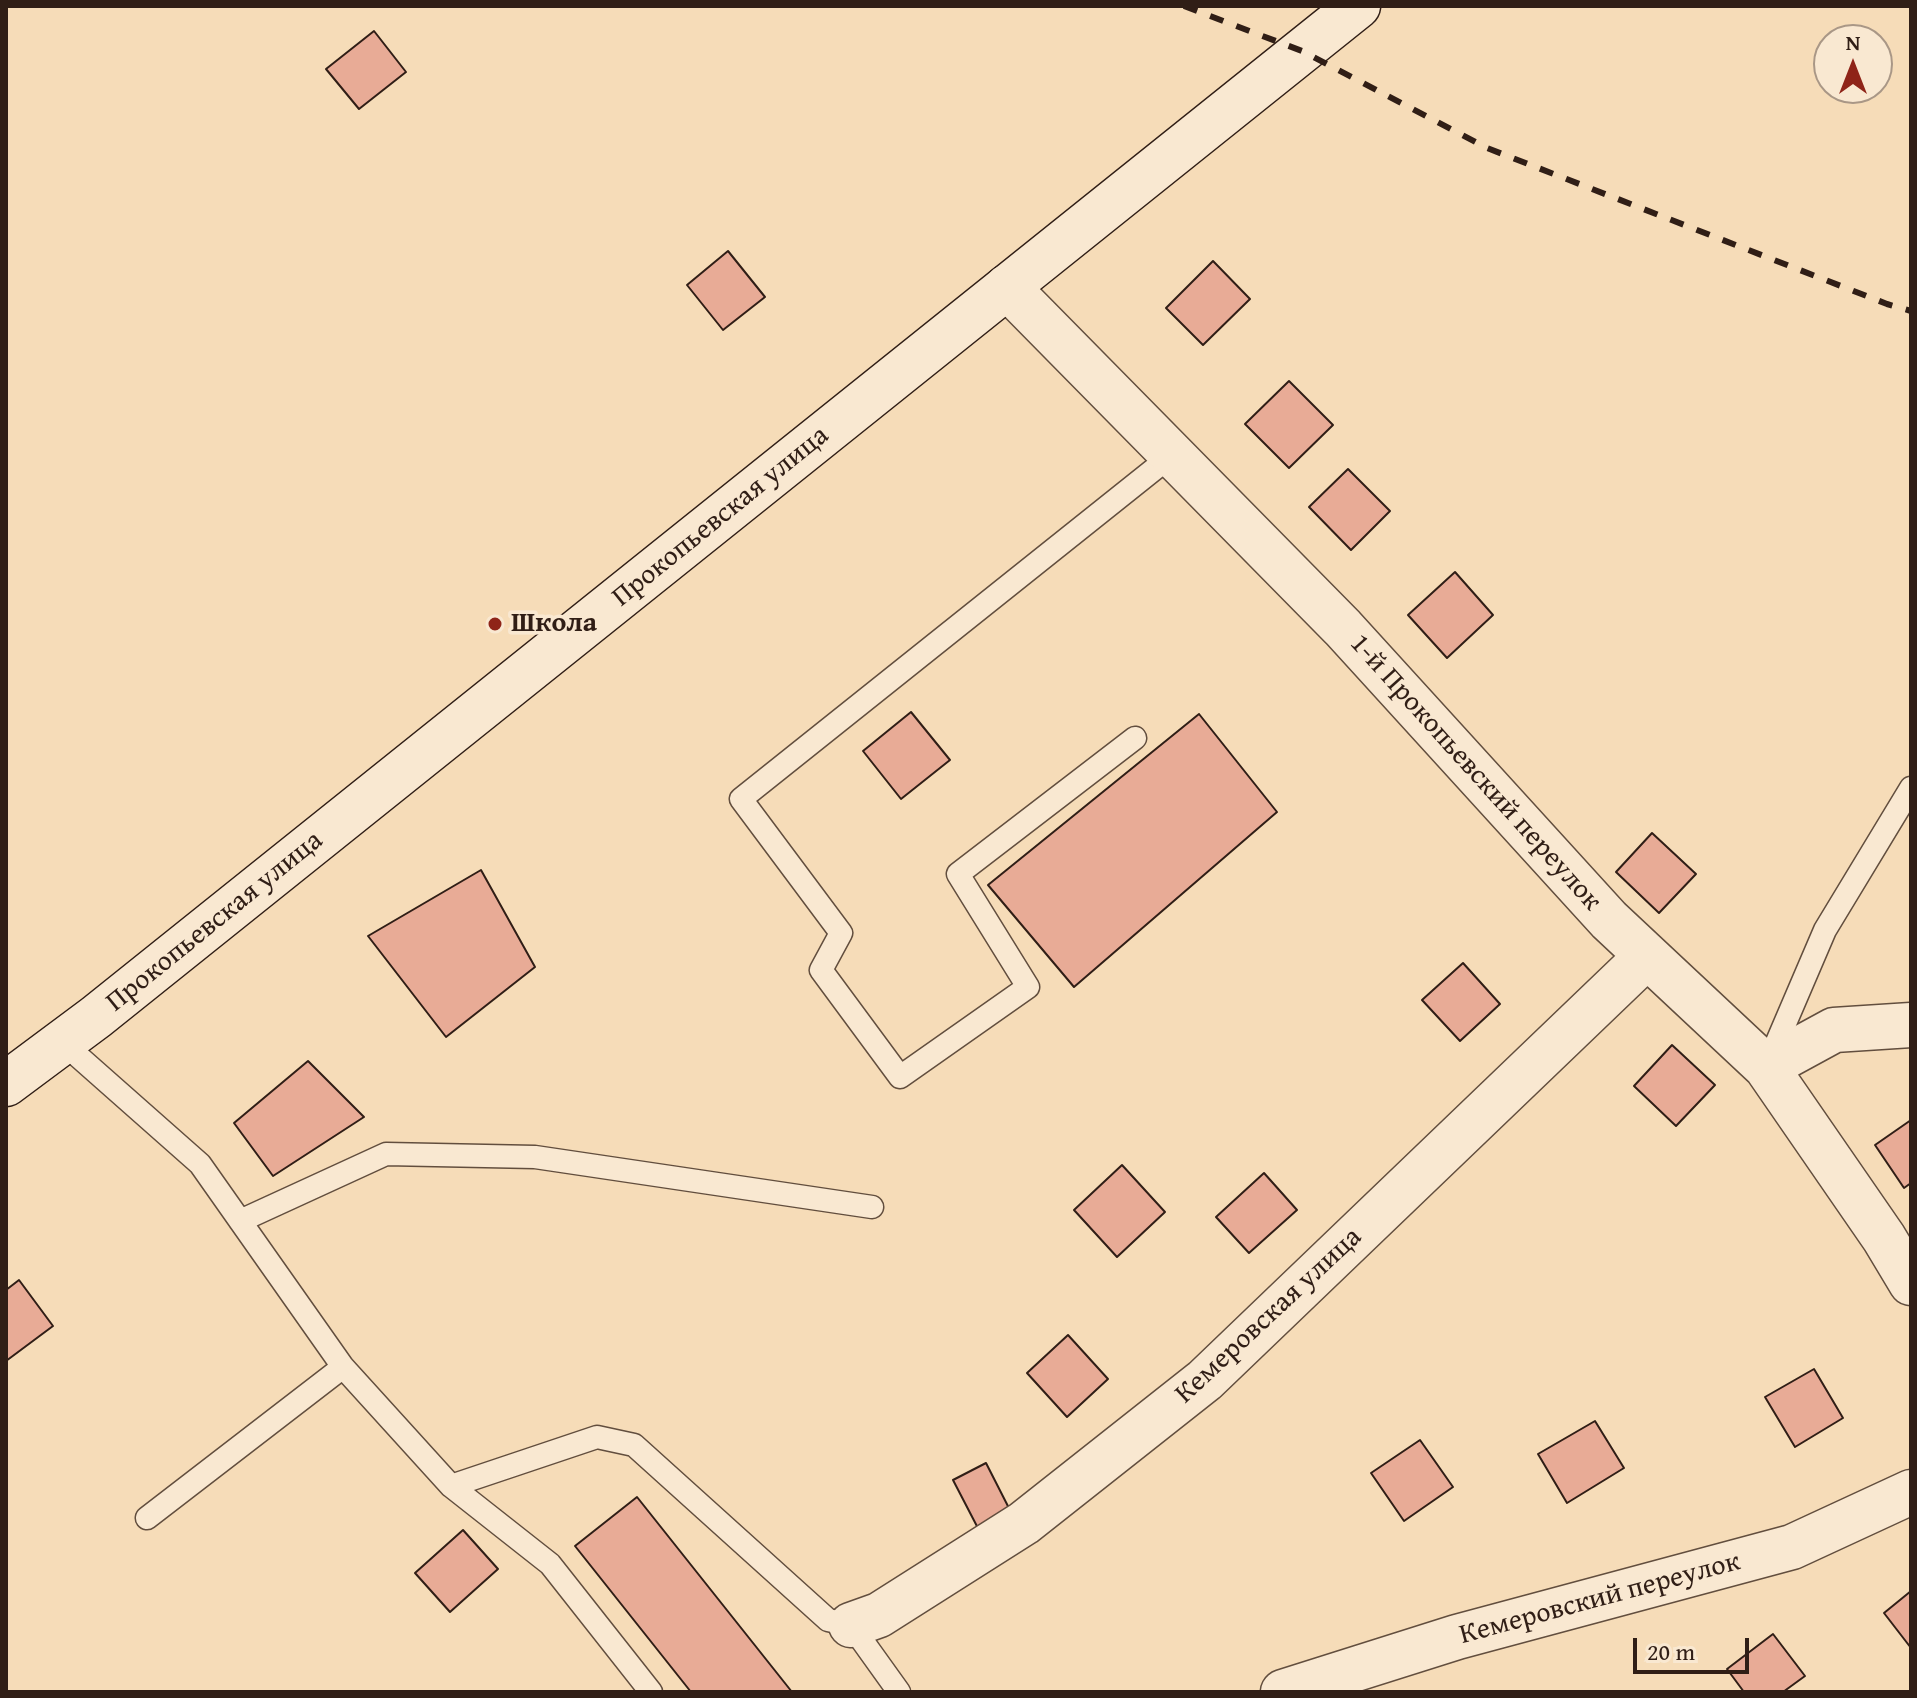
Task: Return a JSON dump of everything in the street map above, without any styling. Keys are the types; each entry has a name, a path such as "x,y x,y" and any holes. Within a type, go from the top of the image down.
{"street":[{"name":"Прокопьевская улица","path":"6,1084 1358,6"},
{"name":"1-й Прокопьевский переулок","path":"1007,287 1343,628 1609,920 1766,1067 1884,1238 1911,1283"},
{"name":"Кемеровская улица","path":"851,1625 879,1615 1024,1523 1205,1380 1647,956"},
{"path":"1766,1067 1834,1030 1911,1025"},
{"name":"Кемеровский переулок","path":"1283,1692 1457,1637 1792,1547 1911,1492"}],"lane":[{"path":"1135,738 958,874 1028,987 900,1077 821,970 841,933 741,799 1172,455"},
{"path":"1766,1067 1825,930 1911,788"},
{"path":"62,1042 200,1164 343,1367 451,1486 550,1564 651,1692"},
{"path":"240,1221 386,1154 535,1157 872,1207"},
{"path":"147,1518 343,1367"},
{"path":"451,1486 597,1437 634,1445 828,1620 851,1625 899,1692"}],"building":[{"path":"374,31 406,72 359,109 326,69"},
{"path":"728,251 765,297 723,330 687,285"},
{"path":"1213,261 1250,299 1203,345 1166,308"},
{"path":"1289,381 1333,425 1289,468 1245,424"},
{"path":"1348,469 1390,511 1351,550 1309,507"},
{"path":"1455,572 1493,615 1447,658 1408,615"},
{"path":"911,712 950,760 901,799 863,751"},
{"path":"1199,714 1277,812 1074,987 988,885"},
{"path":"1652,833 1696,874 1659,913 1616,872"},
{"path":"481,870 535,967 446,1037 368,936"},
{"path":"1463,963 1500,1004 1460,1041 1422,1000"},
{"path":"1672,1045 1715,1085 1676,1126 1634,1086"},
{"path":"308,1061 364,1117 273,1176 234,1123"},
{"path":"1911,1120 1911,1183 1904,1188 1875,1145"},
{"path":"1122,1165 1165,1212 1117,1257 1074,1210"},
{"path":"1264,1173 1297,1210 1249,1253 1216,1217"},
{"path":"19,1280 53,1326 6,1361 6,1290"},
{"path":"1068,1335 1108,1379 1067,1417 1027,1373"},
{"path":"1814,1369 1843,1418 1795,1447 1765,1397"},
{"path":"1595,1421 1624,1468 1567,1503 1538,1454"},
{"path":"1420,1440 1453,1487 1404,1521 1371,1473"},
{"path":"986,1463 1014,1518 981,1534 953,1480"},
{"path":"637,1497 792,1692 691,1692 575,1546"},
{"path":"463,1530 498,1569 450,1612 415,1573"},
{"path":"1911,1591 1911,1648 1884,1613"},
{"path":"1773,1634 1805,1676 1783,1692 1744,1692 1727,1669"}],"railway":[{"path":"1184,6 1302,51 1487,148 1911,311"}],"place":[{"name":"Школа","path":"495,624"}]}
